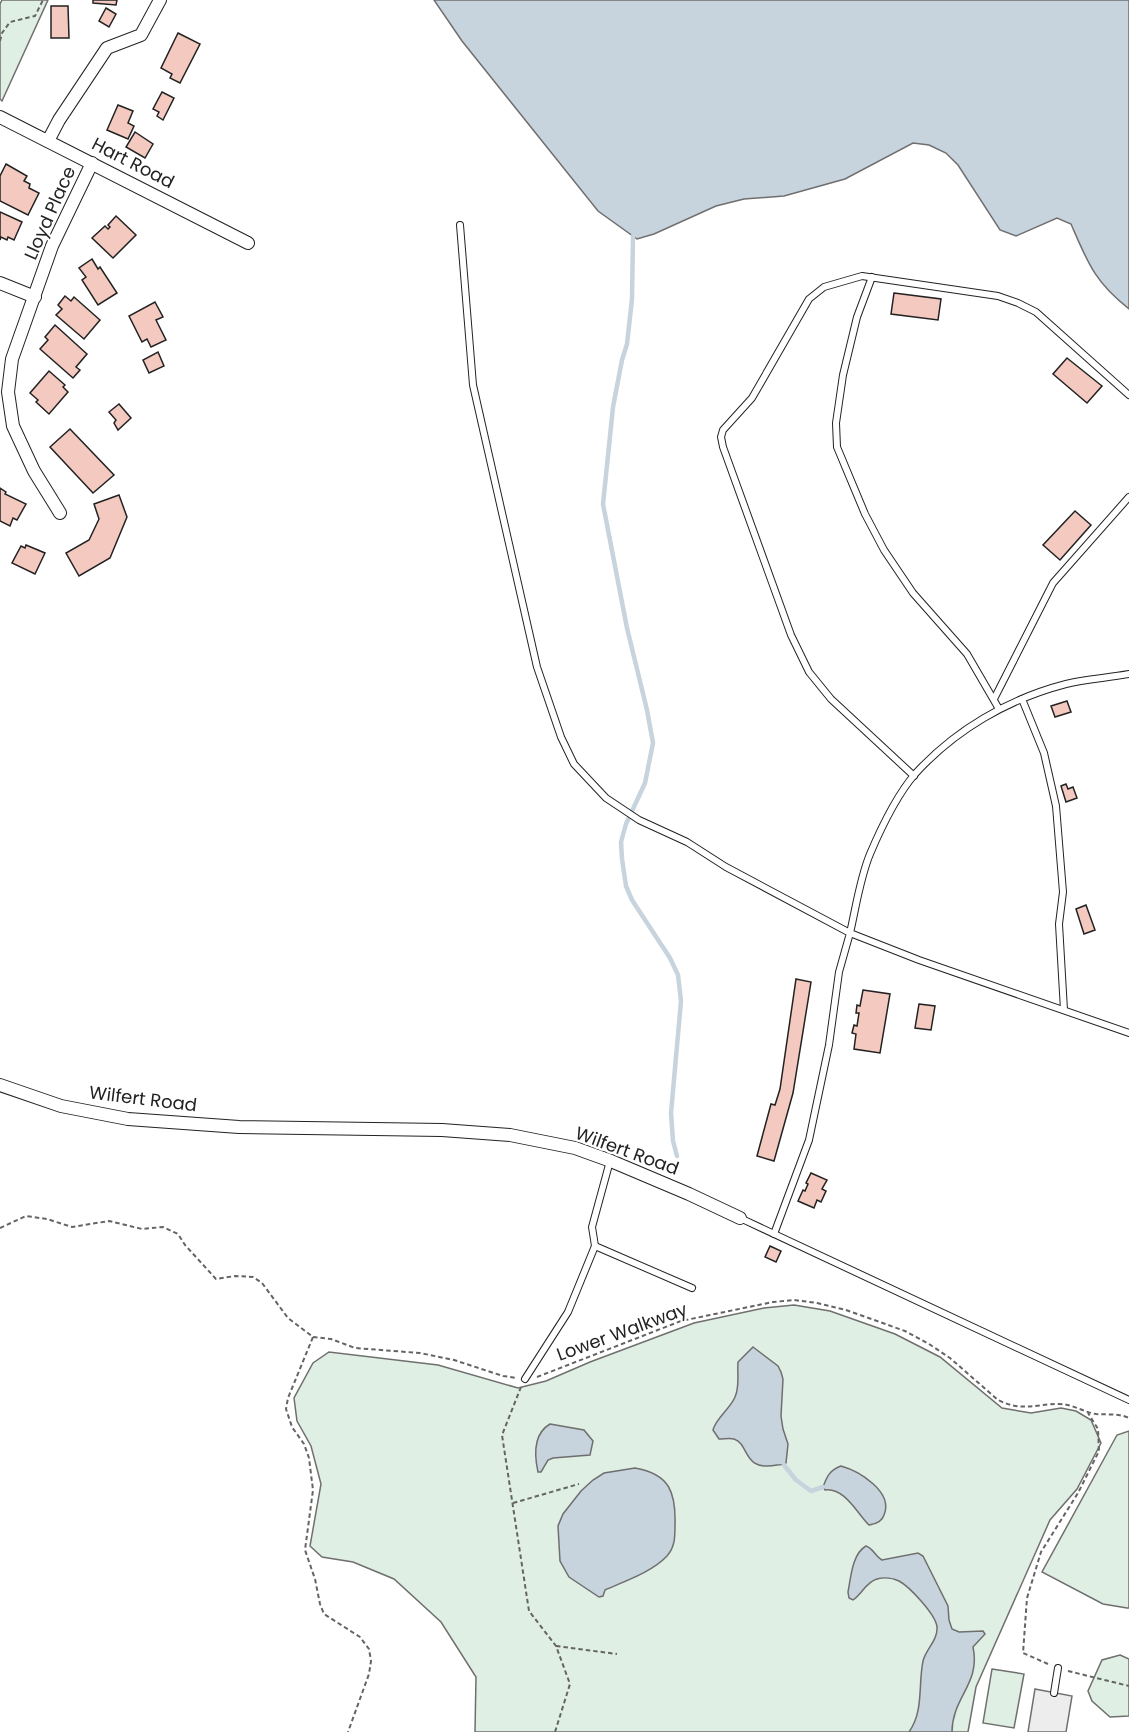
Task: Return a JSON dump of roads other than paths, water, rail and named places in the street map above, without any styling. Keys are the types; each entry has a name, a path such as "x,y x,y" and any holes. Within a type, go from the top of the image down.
{"street":[{"path":"48,141 58,120 107,48 141,35 160,0"},
{"name":"Hart Road","path":"0,117 248,243"},
{"name":"Lloyd Place","path":"60,513 34,471 13,426 8,392 12,359 52,246 93,163"},
{"path":"0,283 35,297"},
{"name":"Wilfert Road","path":"0,1085 61,1106 129,1119 238,1127 442,1130 510,1135 575,1148 670,1185 740,1218"}],"lane":[{"path":"460,225 474,385 537,667 561,737 574,764 606,798 639,820 687,842 726,867 850,933 919,960 1129,1033"},
{"path":"914,776 831,699 809,672 791,635 721,437 723,430 752,398 808,299 824,287 862,276 998,296 1018,303 1036,312 1129,395"},
{"path":"872,277 857,317 843,375 836,423 837,447 865,514 884,550 913,594 967,654 999,709"},
{"path":"994,699 1053,583 1129,497"},
{"path":"774,1234 809,1140 829,1045 839,972 869,855 888,816 914,776 943,747 999,709 1068,684 1129,674"},
{"path":"1022,699 1044,753 1056,806 1063,892 1059,924 1064,1010"},
{"path":"525,1379 568,1311 595,1246 592,1227 610,1161"},
{"name":"Wilfert Road","path":"740,1218 1129,1400"},
{"path":"595,1246 692,1288"},
{"path":"1054,1693 1058,1668"}],"waterway":[{"path":"633,236 632,299 627,344 613,407 603,504 627,628 653,743 645,783 626,824 621,842 626,886 632,900 670,958 678,975 681,1001 671,1113 673,1141 677,1156"},
{"path":"784,1465 796,1480 811,1491 823,1487"}]}
